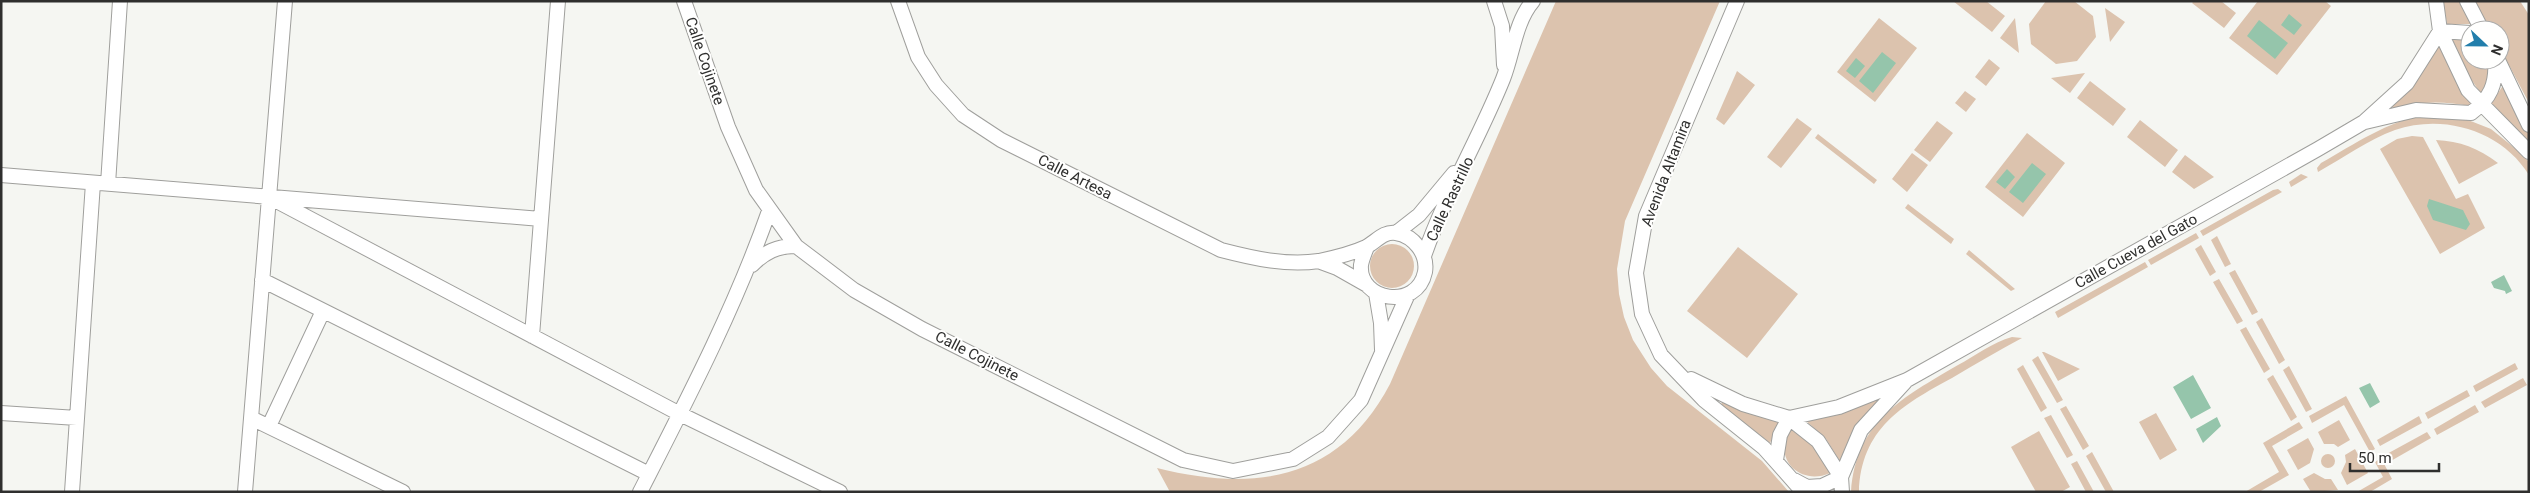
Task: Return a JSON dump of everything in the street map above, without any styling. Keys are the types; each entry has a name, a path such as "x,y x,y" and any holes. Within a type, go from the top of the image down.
{"street":[{"path":"108,184 120,1"},
{"path":"246,492 285,1"},
{"path":"532,336 558,1"},
{"name":"Calle Cojinete","path":"684,1 728,127 756,190 769,211 796,246 854,290 922,329 1183,460 1233,471 1293,459 1328,437 1361,400 1408,294"},
{"name":"Calle Artesa","path":"898,1 918,57 936,85 963,115 1001,140 1221,250 1254,259 1286,262 1318,261 1367,247"},
{"name":"Calle Rastrillo","path":"1494,1 1502,26 1503,78"},
{"name":"Calle Rastrillo","path":"1424,256 1435,224 1476,142 1503,78 1518,28 1533,1"},
{"name":"Avenida Altamira","path":"1737,1 1646,216 1636,273 1642,314 1661,355 1704,400 1776,460 1803,492"},
{"path":"2436,1 2440,31 2468,90 2491,116 2529,152"},
{"path":"2467,1 2477,20"},
{"path":"2440,31 2460,32"},
{"path":"2364,122 2407,83 2440,31"},
{"path":"2364,122 2416,110 2471,113 2482,104 2492,91 2496,70"},
{"path":"2501,70 2529,125"},
{"name":"Calle Cueva del Gato","path":"1907,380 2364,122"},
{"name":"Calle Rastrillo","path":"1396,233 1420,215 1476,142"},
{"path":"1,175 541,219"},
{"path":"72,492 92,183"},
{"path":"269,197 680,414 824,488 840,492"},
{"path":"640,492 680,414 748,269 769,211"},
{"path":"1396,233 1417,244 1424,256 1425,272 1419,285 1408,294 1392,298 1372,289 1361,266 1367,247 1380,236 1396,233"},
{"path":"748,269 765,252 785,246 796,246"},
{"name":"Calle Artesa","path":"1318,261 1337,268 1372,289"},
{"path":"262,280 649,474"},
{"name":"Calle Cojinete","path":"1372,289 1381,323 1382,356"},
{"path":"269,426 323,310"},
{"name":"Avenida Altamira","path":"1677,372 1718,394 1789,418 1818,440 1841,476 1842,492"},
{"path":"1776,460 1780,435 1789,418 1839,407 1907,380"},
{"path":"1793,479 1807,487 1822,486 1841,476 1861,430 1907,380"},
{"path":"1,413 77,418"},
{"path":"251,418 403,492"}],"shaded area":[{"path":"1556,1 1720,1 1625,221 1617,269 1619,294 1624,317 1633,340 1651,368 1667,386 1762,461 1789,492 1170,492 1157,468 1229,479 1261,477 1292,471 1321,459 1347,441 1370,416 1390,384"},
{"path":"1953,1 1986,1 2005,16 1992,32"},
{"path":"2046,1 2074,1 2093,16 2096,37 2077,61 2056,64 2031,44 2029,24"},
{"path":"2194,1 2221,1 2236,13 2224,28 2192,3"},
{"path":"2258,1 2325,1 2331,6 2277,75 2229,38"},
{"path":"2443,1 2460,1 2470,20 2460,20 2460,24 2447,24"},
{"path":"2475,1 2520,1 2529,15 2529,103 2510,67 2510,20 2485,20"},
{"path":"2105,8 2125,22 2110,42"},
{"path":"2289,14 2302,25 2294,35 2281,25"},
{"path":"1879,18 1917,48 1875,102 1837,72"},
{"path":"2015,18 2019,53 2000,38"},
{"path":"2259,20 2288,43 2275,59 2247,36"},
{"path":"2451,36 2460,37 2460,56"},
{"path":"2437,44 2439,44 2454,78 2471,104 2470,106 2431,103 2413,104 2394,109 2392,107 2412,86"},
{"path":"1882,52 1896,63 1873,93 1859,81"},
{"path":"1856,58 1865,66 1855,78 1846,71"},
{"path":"1989,59 2000,68 1986,86 1975,77"},
{"path":"2466,70 2489,70 2488,85 2481,94"},
{"path":"1737,71 1755,85 1724,125 1716,119"},
{"path":"2085,73 2070,93 2051,78"},
{"path":"2090,81 2126,109 2113,126 2077,98"},
{"path":"2505,86 2529,132 2529,142 2490,105 2502,87"},
{"path":"1965,91 1976,99 1966,112 1955,103"},
{"path":"2426,115 2463,118 2491,129 2529,162 2529,175 2518,160 2504,147 2488,137 2452,125 2433,124 2414,125 2385,134 2318,172 2317,168 2321,163 2372,134 2398,122"},
{"path":"1797,118 1812,129 1781,168 1767,157"},
{"path":"2140,120 2178,150 2165,167 2127,137"},
{"path":"1937,121 1953,133 1930,162 1914,150"},
{"path":"2027,133 2065,163 2023,217 1985,187"},
{"path":"1818,134 1877,180 1874,184 1815,138"},
{"path":"2412,136 2423,137 2456,199 2468,194 2485,228 2440,254 2380,149 2397,139"},
{"path":"2436,140 2468,146 2498,163 2459,184"},
{"path":"1912,153 1928,165 1907,192 1892,179"},
{"path":"2185,155 2214,177 2194,189 2172,172"},
{"path":"2032,163 2046,174 2023,203 2009,192"},
{"path":"2007,169 2015,177 2005,189 1996,182"},
{"path":"2301,174 2308,177 2291,187 2289,182"},
{"path":"2278,189 2282,192 2203,236 2200,231 2273,190"},
{"path":"2429,199 2463,210 2470,224 2466,230 2433,220 2427,206"},
{"path":"1908,204 1954,239 1951,244 1905,208"},
{"path":"2196,233 2199,238 2151,265 2148,260"},
{"path":"2217,236 2231,264 2225,267 2211,240"},
{"path":"1392,244 1404,248 1410,254 1414,266 1410,278 1404,284 1392,288 1380,284 1374,278 1370,266 1374,254 1380,248"},
{"path":"2201,245 2216,272 2210,276 2195,249"},
{"path":"1738,247 1798,294 1747,358 1687,311"},
{"path":"1969,250 2015,289 2011,291 1966,254"},
{"path":"2145,262 2148,267 2058,318 2055,312"},
{"path":"2235,270 2258,312 2252,315 2229,273"},
{"path":"2504,275 2512,291 2506,294 2505,291 2494,288 2491,282"},
{"path":"2219,279 2243,321 2237,324 2213,282"},
{"path":"2262,318 2285,360 2279,364 2256,322"},
{"path":"2246,327 2270,369 2264,373 2240,330"},
{"path":"2012,337 2022,338 1901,409 1876,435 1867,451 1859,492 1851,492 1855,468 1862,447 1872,429 1885,414 1918,389 1991,346"},
{"path":"2042,352 2044,352 2080,369 2058,381"},
{"path":"2038,356 2063,400 2057,403 2032,360"},
{"path":"2515,363 2518,369 2476,392 2473,386"},
{"path":"2023,365 2047,408 2041,412 2017,369"},
{"path":"2289,366 2312,409 2306,412 2283,370"},
{"path":"2193,375 2211,408 2191,419 2173,387"},
{"path":"2273,375 2297,417 2291,421 2267,379"},
{"path":"2523,378 2527,385 2485,408 2481,402"},
{"path":"2370,383 2380,402 2370,408 2359,388"},
{"path":"2467,390 2470,396 2428,419 2425,413"},
{"path":"1880,396 1881,398 1864,417 1841,463 1826,439 1804,419"},
{"path":"2346,396 2375,449 2370,452 2344,405 2312,423 2309,416"},
{"path":"1722,402 1779,422 1770,443 1721,405"},
{"path":"2475,405 2479,412 2437,435 2434,429"},
{"path":"2066,406 2089,446 2083,450 2060,409"},
{"path":"2156,413 2177,450 2160,460 2139,422"},
{"path":"2051,415 2073,455 2067,458 2044,418"},
{"path":"2419,416 2422,423 2380,446 2377,440"},
{"path":"2217,417 2221,426 2203,443 2196,429"},
{"path":"2339,420 2350,440 2338,447 2334,444 2324,444 2318,432"},
{"path":"2299,422 2303,428 2272,446 2289,475 2259,492 2245,492 2279,472 2263,443"},
{"path":"1792,428 1811,443 1830,473 1808,476 1791,466 1786,458 1784,449 1786,439"},
{"path":"2039,431 2070,487 2061,492 2036,492 2011,447"},
{"path":"2427,432 2431,438 2389,462 2385,455"},
{"path":"2308,438 2314,449 2310,463 2298,470 2287,450"},
{"path":"2355,449 2368,473 2347,485 2341,473 2346,462 2345,455"},
{"path":"2092,452 2114,492 2106,492 2086,456"},
{"path":"2325,454 2331,454 2335,461 2331,468 2325,468 2321,464 2321,458"},
{"path":"2381,458 2392,479 2370,492 2357,492 2383,477 2375,462"},
{"path":"2077,461 2094,492 2086,492 2071,464"},
{"path":"2314,473 2325,479 2331,479 2338,490 2311,492 2303,479"}]}
